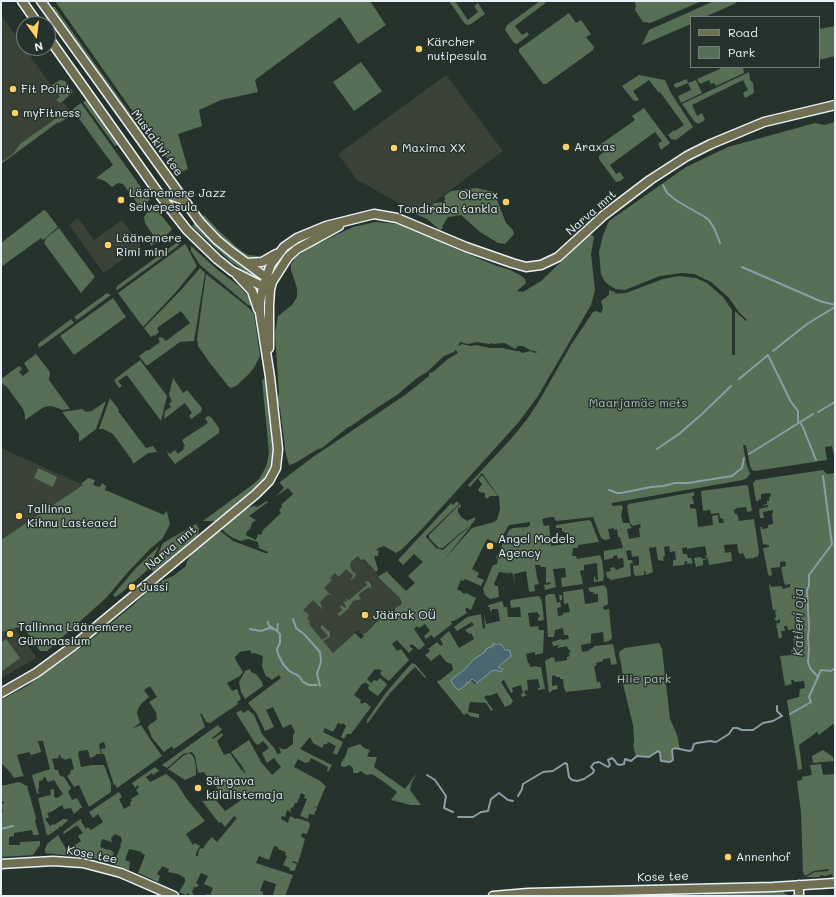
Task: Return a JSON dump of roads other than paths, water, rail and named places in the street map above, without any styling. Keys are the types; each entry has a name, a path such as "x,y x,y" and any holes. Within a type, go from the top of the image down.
{"main road":[{"path":"22,1 32,16"},
{"name":"Mustakivi tee","path":"41,1 204,227 228,248 269,279"},
{"path":"56,48 162,198 187,230 217,259 232,270 266,289"},
{"name":"Narva mnt","path":"1,693 36,673 73,646 256,494 269,481 276,468 278,456 270,377 260,313 269,279 271,264 284,246 310,232 326,226 356,217 374,214 397,218 502,260 523,266 538,266 551,262 558,257 604,215 650,180 687,156 711,144 764,122 835,105"},
{"path":"162,198 170,195 185,201"},
{"name":"Narva mnt","path":"269,279 297,249 356,217"},
{"path":"247,263 262,262 271,258 284,246"},
{"path":"232,270 252,292 260,313"},
{"name":"Narva mnt","path":"266,289 270,377"},
{"name":"Kose tee","path":"1,864 53,861 83,863 121,874 174,896"},
{"name":"Kose tee","path":"492,896 528,893 835,883"},
{"path":"799,885 800,896"}],"water":[{"path":"493,644 501,644 505,650 510,651 511,656 498,667 503,669 501,672 496,670 492,671 477,683 472,679 459,690 457,689 451,680 465,669 474,659 485,652 486,649 493,646"}],"waterway":[{"path":"663,185 667,193 677,201 709,220 720,243"},
{"path":"742,267 820,301 835,305"},
{"path":"773,351 807,324 835,307"},
{"name":"Katleri oja","path":"739,379 768,355 791,402 798,411 798,421 802,425 816,460"},
{"path":"657,449 679,434 731,386"},
{"path":"818,412 835,402"},
{"path":"749,454 813,414"},
{"path":"609,490 621,493 675,483 688,483 732,476 742,468 744,458"},
{"name":"Katleri oja","path":"818,677 810,668 808,662 809,628 807,590 809,586 809,575 832,544 823,476"},
{"path":"293,619 296,628 304,634 320,652 321,662 317,674 320,686"},
{"path":"268,622 269,626 273,628"},
{"path":"277,631 278,624"},
{"path":"250,629 261,631 270,628 276,630 280,634 280,643 277,649 283,664 289,671 299,676 303,682 309,685 317,685"},
{"path":"790,714 811,702 809,697 821,670 831,671 835,668"},
{"path":"777,706 777,711 782,716"},
{"path":"518,796 523,784 543,772 553,771 565,763 567,764 569,777 572,780 577,781 584,779 593,773 594,770 591,767 594,763 599,762 608,767 610,765 608,760 612,758 617,764 620,765 624,764 625,759 631,761 637,756 649,757 658,751 660,753 661,761 670,762 673,760 672,750 675,748 689,751 692,750 694,744 710,741 716,742 729,734 733,728 753,730 763,723 773,721 782,716"},
{"path":"427,775 435,780 446,796 444,808 453,812"},
{"path":"458,817 473,817 481,812 488,811 491,799 499,793 508,800 513,801"},
{"path":"1,829 13,826"}],"place":[{"name":"Kärcher nutipesula","path":"419,49"},
{"name":"Fit Point","path":"13,89"},
{"name":"myFitness","path":"15,113"},
{"name":"Araxas","path":"566,147"},
{"name":"Maxima XX","path":"394,148"},
{"name":"Läänemere Jazz Selvepesula","path":"121,200"},
{"name":"Olerex Tondiraba tankla","path":"506,202"},
{"name":"Läänemere Rimi mini","path":"108,245"},
{"name":"Tallinna Kihnu Lasteaed","path":"19,516"},
{"name":"Angel Models Agency","path":"490,546"},
{"name":"Jussi","path":"132,587"},
{"name":"Jäärak OÜ","path":"365,615"},
{"name":"Tallinna Läänemere Gümnaasium","path":"10,634"},
{"name":"Särgava külalistemaja","path":"198,788"},
{"name":"Annenhof","path":"728,857"}],"park label":[{"name":"Maarjamäe mets","path":"638,403"},
{"name":"Hiie park","path":"644,679"}]}
